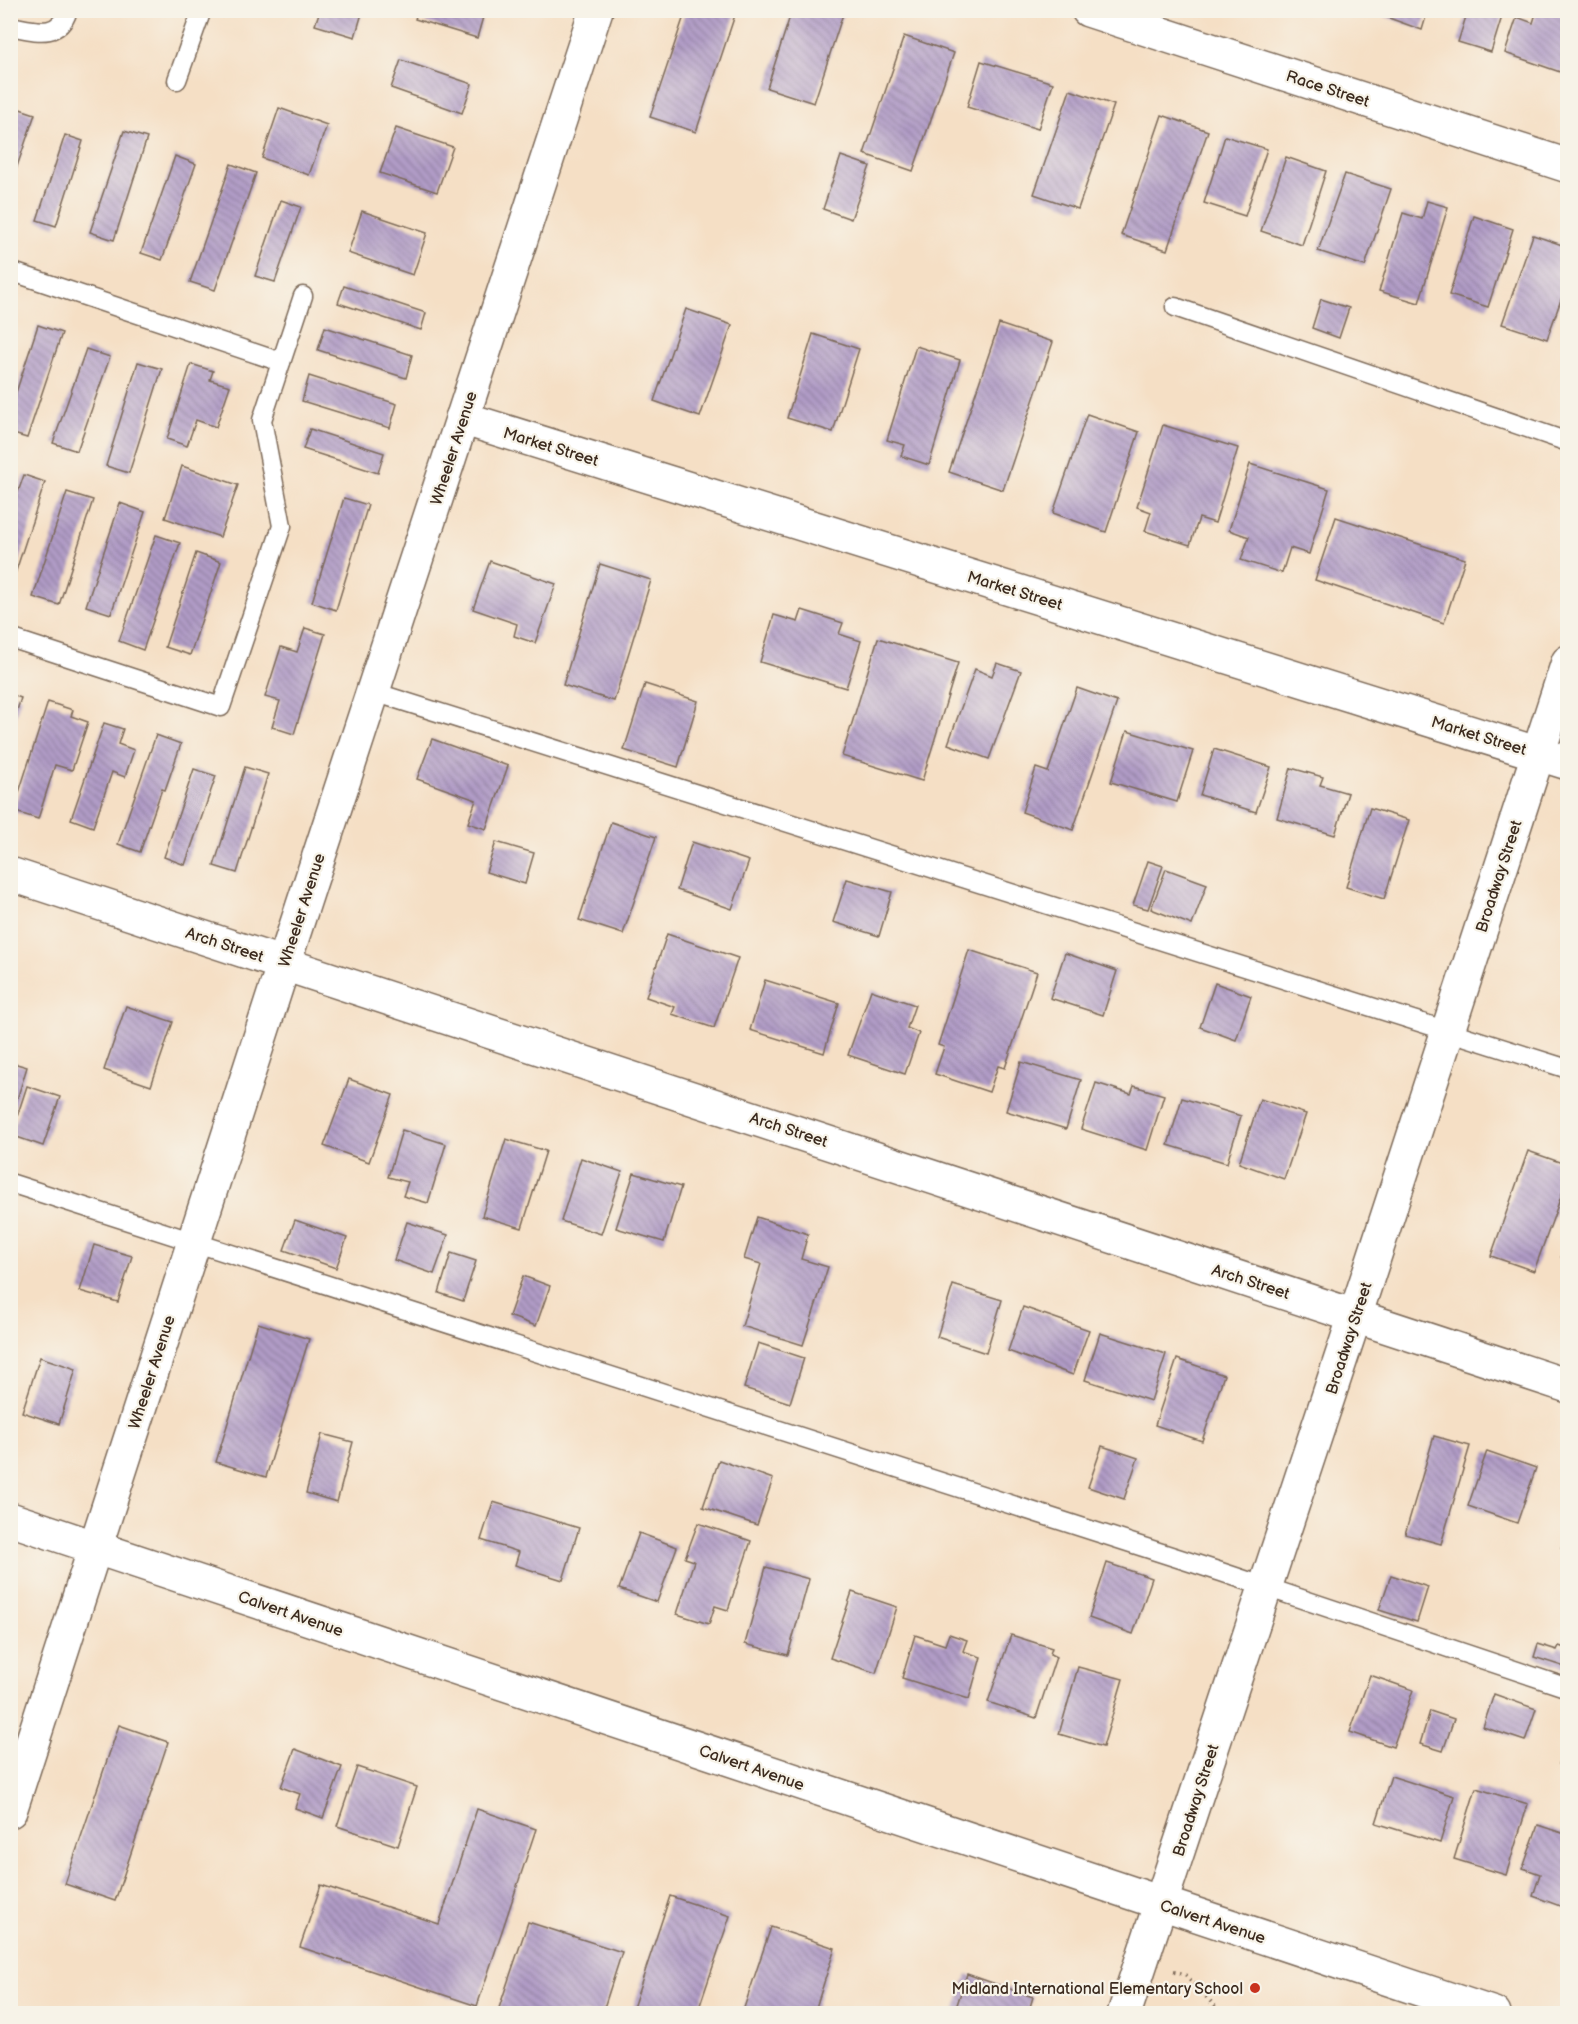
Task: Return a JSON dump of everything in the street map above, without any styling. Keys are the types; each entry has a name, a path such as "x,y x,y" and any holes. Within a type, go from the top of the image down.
{"street":[{"name":"Wheeler Avenue","path":"10,1811 192,1243 596,10"},
{"name":"Race Street","path":"1089,10 1568,166"},
{"name":"Market Street","path":"462,418 1553,758"},
{"name":"Broadway Street","path":"1124,2013 1355,1316 1446,1032 1553,758 1568,662"},
{"name":"Arch Street","path":"10,874 1568,1386"},
{"name":"Calvert Avenue","path":"10,1519 1160,1904 1494,2013"}],"lane":[{"path":"10,26 45,33 57,28 64,21 68,10"},
{"path":"177,80 202,10"},
{"path":"10,271 281,362"},
{"path":"10,638 221,706 282,526 262,420 303,296"},
{"path":"1175,307 1568,442"},
{"path":"374,692 1568,1070"},
{"path":"10,1183 1266,1587 1568,1688"}],"path":[{"path":"1167,1971 1185,1974 1222,2013"}],"building":[{"path":"320,10 363,10 355,37 315,25"},
{"path":"418,10 485,10 477,38 415,19"},
{"path":"686,10 736,12 696,132 650,117"},
{"path":"792,10 832,10 843,14 814,103 767,88"},
{"path":"1367,10 1428,10 1422,30"},
{"path":"1468,10 1504,10 1491,52 1458,42"},
{"path":"1537,10 1568,10 1568,59 1563,73 1505,53 1517,17 1533,23"},
{"path":"904,36 954,53 913,171 864,154"},
{"path":"401,60 472,84 462,113 391,88"},
{"path":"981,61 1053,83 1038,129 967,107"},
{"path":"1070,90 1114,105 1078,209 1034,194"},
{"path":"17,108 35,114 11,184 10,126"},
{"path":"279,108 327,125 309,175 262,158"},
{"path":"1162,115 1208,131 1167,250 1121,235"},
{"path":"396,128 453,147 437,192 380,173"},
{"path":"124,131 147,138 114,240 90,232"},
{"path":"65,135 83,141 56,226 37,220"},
{"path":"1225,136 1267,149 1245,216 1204,203"},
{"path":"175,156 196,164 162,260 141,253"},
{"path":"841,156 870,166 851,219 823,209"},
{"path":"1286,157 1326,171 1302,245 1261,231"},
{"path":"231,164 256,173 215,290 190,282"},
{"path":"1345,174 1391,189 1365,266 1318,251"},
{"path":"281,200 301,207 275,282 255,276"},
{"path":"1427,201 1448,207 1419,303 1379,291 1403,213 1422,219"},
{"path":"362,211 427,233 413,275 348,253"},
{"path":"1474,216 1513,229 1488,307 1449,295"},
{"path":"1533,235 1568,247 1568,280 1547,339 1502,324"},
{"path":"344,286 426,313 421,330 338,303"},
{"path":"1321,299 1349,308 1339,338 1312,328"},
{"path":"686,309 732,325 700,417 654,401"},
{"path":"999,324 1053,342 1003,490 949,472"},
{"path":"38,325 62,333 27,438 10,433 10,411"},
{"path":"325,327 412,355 406,378 318,350"},
{"path":"813,334 859,349 833,432 787,418"},
{"path":"916,346 960,360 929,465 901,456 905,445 887,440"},
{"path":"86,349 110,357 77,451 53,443"},
{"path":"138,362 162,369 129,473 106,466"},
{"path":"191,364 213,371 210,380 230,386 216,427 196,420 187,446 167,439"},
{"path":"309,376 397,404 390,428 302,401"},
{"path":"1087,414 1139,432 1106,532 1053,513"},
{"path":"1163,425 1238,448 1215,523 1199,518 1190,545 1145,531 1151,512 1137,507"},
{"path":"310,429 384,453 378,473 303,449"},
{"path":"1250,464 1329,489 1309,554 1290,548 1282,573 1241,560 1249,537 1229,530"},
{"path":"182,466 238,485 220,537 165,518"},
{"path":"24,475 45,482 13,580 10,579 10,515"},
{"path":"67,492 93,500 59,605 33,597"},
{"path":"344,498 368,505 336,610 312,602"},
{"path":"120,503 145,512 111,614 86,606"},
{"path":"1336,517 1465,559 1444,623 1315,580"},
{"path":"156,535 180,543 143,650 119,641"},
{"path":"196,553 221,562 190,655 165,647"},
{"path":"490,561 556,584 535,643 514,636 517,624 473,609"},
{"path":"600,564 651,580 614,701 563,685"},
{"path":"802,610 843,623 839,634 861,641 846,688 760,662 774,615 798,622"},
{"path":"305,628 325,634 294,734 272,727 280,701 265,697 281,647 297,652"},
{"path":"878,638 958,663 922,781 842,756"},
{"path":"997,663 1021,671 989,759 948,744 975,669 992,676"},
{"path":"645,684 698,701 678,767 624,750"},
{"path":"1077,688 1117,702 1073,830 1022,812 1036,768 1048,772"},
{"path":"10,694 21,698 11,729 10,729"},
{"path":"48,702 73,710 71,716 88,722 72,770 55,765 38,819 13,811"},
{"path":"104,723 123,729 118,744 134,750 125,777 112,772 93,827 71,819"},
{"path":"1127,731 1193,751 1177,802 1111,782"},
{"path":"156,735 181,744 140,852 118,844"},
{"path":"432,739 508,766 486,829 468,823 476,800 417,779"},
{"path":"1214,749 1271,767 1256,812 1200,795"},
{"path":"245,767 268,774 237,873 214,866"},
{"path":"1291,768 1323,777 1320,785 1348,793 1335,835 1277,818"},
{"path":"194,769 216,776 185,865 164,857"},
{"path":"1370,808 1409,820 1384,899 1346,887"},
{"path":"611,822 656,837 623,934 579,920"},
{"path":"496,842 534,853 525,884 486,872"},
{"path":"692,842 749,861 732,909 677,890"},
{"path":"1148,861 1163,866 1148,909 1133,905"},
{"path":"1166,869 1207,884 1192,925 1151,909"},
{"path":"847,879 892,892 879,936 833,922"},
{"path":"667,934 738,958 714,1028 672,1014 675,1007 646,997"},
{"path":"969,950 1037,972 1005,1068 998,1066 989,1092 935,1074 944,1047 938,1045"},
{"path":"1065,953 1117,971 1103,1015 1050,998"},
{"path":"765,980 839,1003 824,1053 750,1030"},
{"path":"1215,983 1251,996 1236,1040 1200,1027"},
{"path":"871,990 915,1005 907,1028 919,1033 905,1074 848,1055"},
{"path":"126,1006 173,1022 151,1086 104,1070"},
{"path":"10,1062 27,1067 11,1119 10,1119"},
{"path":"1021,1062 1081,1080 1066,1129 1006,1111"},
{"path":"349,1079 393,1095 369,1162 324,1146"},
{"path":"1096,1083 1131,1094 1134,1086 1164,1095 1147,1150 1081,1129"},
{"path":"27,1086 60,1097 43,1146 11,1135"},
{"path":"1182,1098 1241,1116 1227,1163 1168,1145"},
{"path":"1260,1099 1306,1114 1284,1179 1239,1163"},
{"path":"402,1130 446,1144 428,1203 403,1196 408,1182 388,1177"},
{"path":"506,1139 546,1151 522,1228 482,1216"},
{"path":"1528,1151 1568,1165 1568,1177 1534,1271 1491,1256"},
{"path":"581,1158 622,1172 601,1234 561,1221"},
{"path":"634,1173 681,1187 664,1242 616,1228"},
{"path":"757,1217 808,1234 801,1259 828,1267 803,1345 742,1326 761,1264 744,1259"},
{"path":"295,1220 347,1238 336,1268 284,1250"},
{"path":"407,1222 448,1235 434,1274 394,1260"},
{"path":"1568,1236 1568,1259 1561,1257"},
{"path":"94,1245 132,1256 118,1302 80,1291"},
{"path":"451,1253 476,1261 463,1301 439,1293"},
{"path":"523,1276 550,1286 536,1326 509,1316"},
{"path":"953,1285 1002,1300 986,1353 937,1337"},
{"path":"1023,1307 1089,1330 1073,1375 1008,1351"},
{"path":"258,1323 309,1339 266,1477 216,1462"},
{"path":"1100,1333 1166,1354 1151,1401 1085,1380"},
{"path":"758,1343 804,1358 790,1403 744,1388"},
{"path":"40,1357 76,1369 59,1424 22,1412"},
{"path":"1177,1359 1224,1375 1202,1441 1155,1425"},
{"path":"322,1434 353,1442 337,1502 306,1493"},
{"path":"1434,1436 1470,1446 1441,1544 1405,1534"},
{"path":"1102,1446 1138,1458 1124,1499 1088,1487"},
{"path":"1487,1451 1536,1468 1517,1523 1468,1506"},
{"path":"719,1460 773,1479 757,1525 703,1507"},
{"path":"493,1502 579,1528 563,1580 515,1565 519,1552 481,1540"},
{"path":"698,1523 751,1541 728,1610 715,1606 709,1624 677,1614 694,1561 685,1558"},
{"path":"1568,1530 1568,1550 1561,1548"},
{"path":"639,1533 677,1547 657,1602 619,1589"},
{"path":"1107,1563 1152,1578 1133,1634 1089,1618"},
{"path":"766,1567 809,1579 788,1655 745,1644"},
{"path":"1391,1575 1428,1587 1417,1622 1379,1610"},
{"path":"852,1592 897,1607 876,1673 830,1658"},
{"path":"949,1634 967,1640 963,1651 981,1657 969,1699 902,1678 915,1635 945,1645"},
{"path":"1011,1635 1052,1648 1050,1654 1056,1657 1036,1718 988,1702"},
{"path":"1538,1644 1557,1650 1559,1646 1568,1649 1568,1668 1534,1657"},
{"path":"1078,1667 1123,1679 1103,1747 1059,1734"},
{"path":"1370,1675 1413,1690 1393,1747 1350,1732"},
{"path":"1494,1694 1536,1709 1525,1741 1483,1727"},
{"path":"1430,1711 1454,1719 1443,1751 1420,1744"},
{"path":"119,1725 168,1742 115,1901 65,1884"},
{"path":"1568,1740 1568,1767 1559,1764"},
{"path":"295,1749 342,1767 323,1818 295,1808 300,1794 281,1787"},
{"path":"357,1767 417,1787 398,1846 337,1826"},
{"path":"1391,1776 1454,1796 1440,1843 1376,1823"},
{"path":"1476,1788 1528,1804 1506,1875 1454,1859"},
{"path":"477,1809 536,1829 477,2006 300,1947 321,1885 439,1924"},
{"path":"1538,1825 1568,1835 1568,1909 1533,1896 1540,1874 1523,1868"},
{"path":"670,1896 730,1916 697,2014 631,2014"},
{"path":"528,1922 622,1952 602,2014 497,2014"},
{"path":"771,1927 835,1948 814,2014 742,2014"},
{"path":"967,1974 1033,1997 1028,2014 954,2014"}],"place":[{"name":"Midland International Elementary School","path":"1255,1988"}]}
